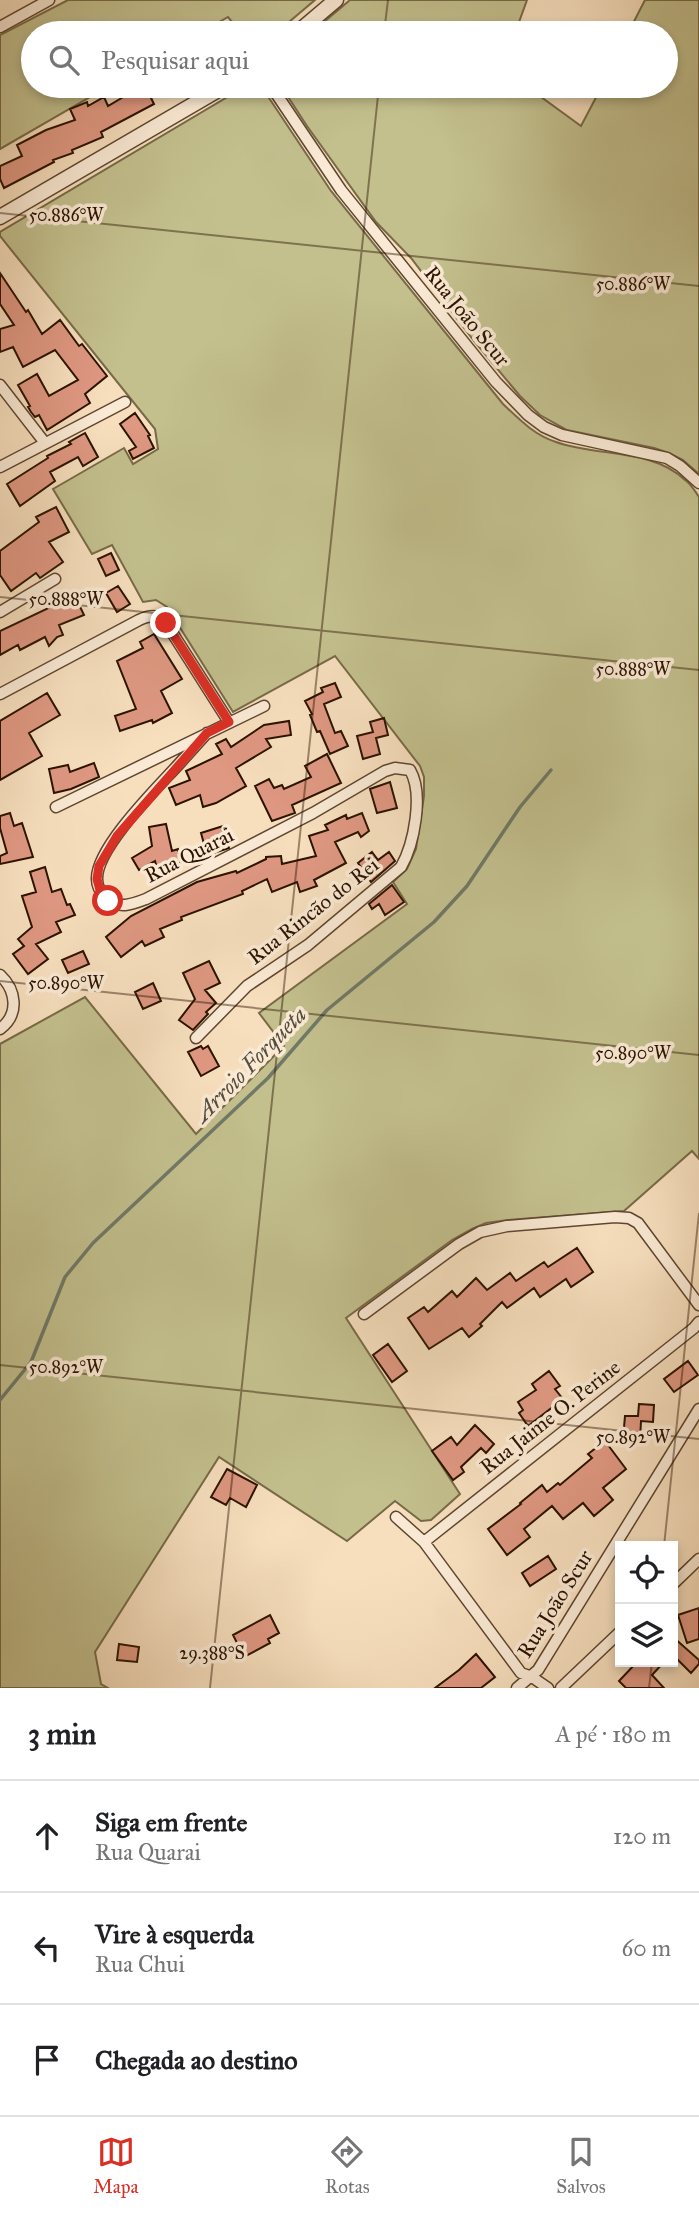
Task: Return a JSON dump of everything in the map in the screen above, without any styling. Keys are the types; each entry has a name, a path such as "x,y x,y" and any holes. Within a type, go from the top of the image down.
{"street":[{"path":"0,27 49,0"},
{"path":"311,21 336,0"},
{"path":"0,217 204,98"},
{"name":"Rua João Scur","path":"279,98 341,190 496,382 528,415 544,427 562,435 667,458 699,483"},
{"path":"0,385 45,443"},
{"path":"0,467 125,402"},
{"path":"0,612 55,579"},
{"path":"0,694 153,615 166,623 229,722"},
{"path":"56,807 264,706"},
{"name":"Rua Quarai","path":"207,733 135,812 99,866 97,879 100,890 108,901 120,906 132,905 146,899 313,813 384,771 395,768"},
{"name":"Rua Rincão do Rei","path":"196,1038 247,986 308,945 401,867 408,854 412,835 416,792 411,770 395,768"},
{"path":"0,975 9,983 14,995 10,1016 0,1028"},
{"path":"364,1314 459,1244 480,1232 507,1226 615,1217 629,1218 638,1223 699,1305"},
{"name":"Rua Jaime O. Perine","path":"424,1542 699,1322"},
{"name":"Rua João Scur","path":"532,1677 699,1409"},
{"path":"396,1517 424,1542 521,1673 548,1688"},
{"path":"678,1580 697,1565"},
{"path":"561,1688 615,1637"},
{"path":"517,1688 532,1677"}],"shaded area":[{"path":"68,0 315,0 290,21 231,21 228,17 221,21 27,21"},
{"path":"350,0 527,0 519,21 325,21"},
{"path":"645,0 699,0 699,474 683,460 669,453 567,430 540,415 520,396 474,341 411,258 376,222 289,98 542,98 581,126 596,98 678,98 678,21 634,21"},
{"path":"21,24 21,98 88,98 0,149 0,35"},
{"path":"226,98 269,98 331,191 503,404 534,431 548,439 572,447 640,458 672,470 693,488 699,497 699,1159 692,1151 624,1211 508,1220 486,1223 472,1229 452,1240 346,1318 460,1494 431,1520 421,1521 395,1501 347,1541 219,1457 95,1652 101,1684 108,1688 0,1688 0,1044 85,997 196,1134 284,1046 259,1013 407,904 393,882 407,869 416,849 424,777 420,766 335,656 233,712 167,607 156,600 143,602 112,545 92,554 53,489 124,448 133,464 158,449 155,429 0,236 0,232"}],"building":[{"path":"102,98 108,106 122,98 151,98 154,104 101,132 103,137 72,150 73,153 53,160 54,162 4,188 0,179 0,166 22,156 17,145 46,130 75,120 70,109 87,102 88,106"},
{"path":"0,273 42,334 60,320 79,346 82,344 107,376 85,394 90,403 47,430 39,415 35,417 31,412 18,385 37,374 49,396 78,380 55,350 23,367 13,347 0,352 0,329 14,325 0,304"},
{"path":"135,413 150,435 148,436 154,448 133,459 129,451 136,447 120,424"},
{"path":"85,433 98,457 83,466 78,457 50,472 55,481 20,506 7,484"},
{"path":"56,507 69,532 49,542 63,562 40,578 36,573 11,591 0,575 0,551 39,522 36,517"},
{"path":"111,553 119,570 106,576 98,559"},
{"path":"118,586 130,604 117,612 106,593"},
{"path":"73,592 84,615 59,625 63,635 57,637 49,646 45,637 20,650 18,645 0,655 0,631 55,605 54,601"},
{"path":"154,634 182,679 161,691 172,713 153,723 152,720 120,731 115,716 136,709 117,661 143,648 140,642"},
{"path":"335,683 341,697 324,704 335,733 341,731 348,746 330,754 320,731 317,732 305,701 323,692 321,688"},
{"path":"47,693 60,715 29,733 42,756 0,780 0,721"},
{"path":"384,718 388,735 376,738 380,754 363,759 357,736 373,732 370,722"},
{"path":"289,721 291,735 266,739 271,747 236,768 246,786 216,803 203,807 200,795 176,805 169,788 190,780 186,771 222,754 216,744 226,739 231,747 264,725"},
{"path":"327,754 341,783 292,805 295,813 272,821 255,786 269,779 274,788 282,785 284,789 311,777 305,766"},
{"path":"94,763 99,777 54,793 49,769 68,765 70,772"},
{"path":"390,782 397,808 377,813 370,789"},
{"path":"10,813 14,826 22,823 33,857 0,864 0,856 7,853 0,828 0,816"},
{"path":"362,813 369,831 361,837 358,832 335,842 346,863 314,880 317,886 300,892 297,882 272,892 267,879 242,891 243,894 181,917 182,920 160,929 164,937 145,946 142,941 121,957 106,937 131,916 197,882 236,871 237,873 266,857 281,856 282,864 316,856 309,836 328,830 325,825 346,815 347,819"},
{"path":"166,824 172,851 178,849 181,867 158,872 155,861 139,870 132,858 152,846 149,827"},
{"path":"223,826 229,848 207,855 201,833"},
{"path":"372,852 378,860 389,852 395,861 371,882 358,863"},
{"path":"45,867 52,892 61,889 67,905 70,904 75,915 56,922 61,932 36,944 48,959 28,974 13,954 24,946 18,939 32,927 22,896 36,892 30,872"},
{"path":"392,885 404,902 385,915 379,904 372,909 369,904"},
{"path":"83,951 89,964 68,973 62,960"},
{"path":"209,961 220,983 205,990 216,1003 193,1030 179,1020 195,999 183,973"},
{"path":"153,983 161,1001 143,1009 135,992"},
{"path":"201,1046 203,1049 208,1046 219,1066 201,1076 188,1052"},
{"path":"577,1248 593,1272 571,1287 566,1279 540,1297 534,1288 507,1308 502,1302 469,1337 462,1328 429,1349 408,1318 424,1307 428,1312 452,1291 457,1297 476,1278 487,1290 510,1273 516,1281 544,1262 548,1267"},
{"path":"388,1344 407,1371 392,1382 373,1355"},
{"path":"688,1361 698,1375 674,1392 664,1379"},
{"path":"549,1371 560,1386 555,1389 563,1399 528,1426 519,1413 523,1410 518,1402 536,1390 532,1384"},
{"path":"639,1404 654,1405 653,1422 641,1421 640,1440 623,1439 625,1416 638,1416"},
{"path":"475,1425 494,1444 486,1453 481,1448 461,1467 464,1472 453,1480 432,1451 451,1437 457,1445"},
{"path":"605,1441 626,1469 603,1488 613,1500 594,1516 583,1503 563,1519 552,1506 524,1529 530,1537 507,1555 488,1529 542,1485 547,1492 558,1483 560,1485 592,1458 588,1454"},
{"path":"227,1469 257,1485 246,1507 230,1498 226,1505 211,1497"},
{"path":"548,1556 556,1569 530,1586 522,1573"},
{"path":"699,1608 699,1639 687,1643 678,1615"},
{"path":"270,1615 279,1633 268,1639 270,1643 244,1657 233,1635"},
{"path":"678,1641 699,1660 691,1673 678,1660"},
{"path":"119,1644 139,1647 137,1662 117,1660"},
{"path":"476,1654 495,1677 481,1688 435,1688 459,1670"},
{"path":"632,1667 659,1667 652,1675 664,1688 626,1688 619,1681"}],"waterway":[{"name":"Arroio Forqueta","path":"0,1400 31,1362 65,1277 93,1243 268,1078 327,1010 434,922 467,886 520,807 551,770"}],"route":[{"path":"108,901 100,890 97,879 99,866 117,836 135,812 207,733 229,722 166,623"}]}
